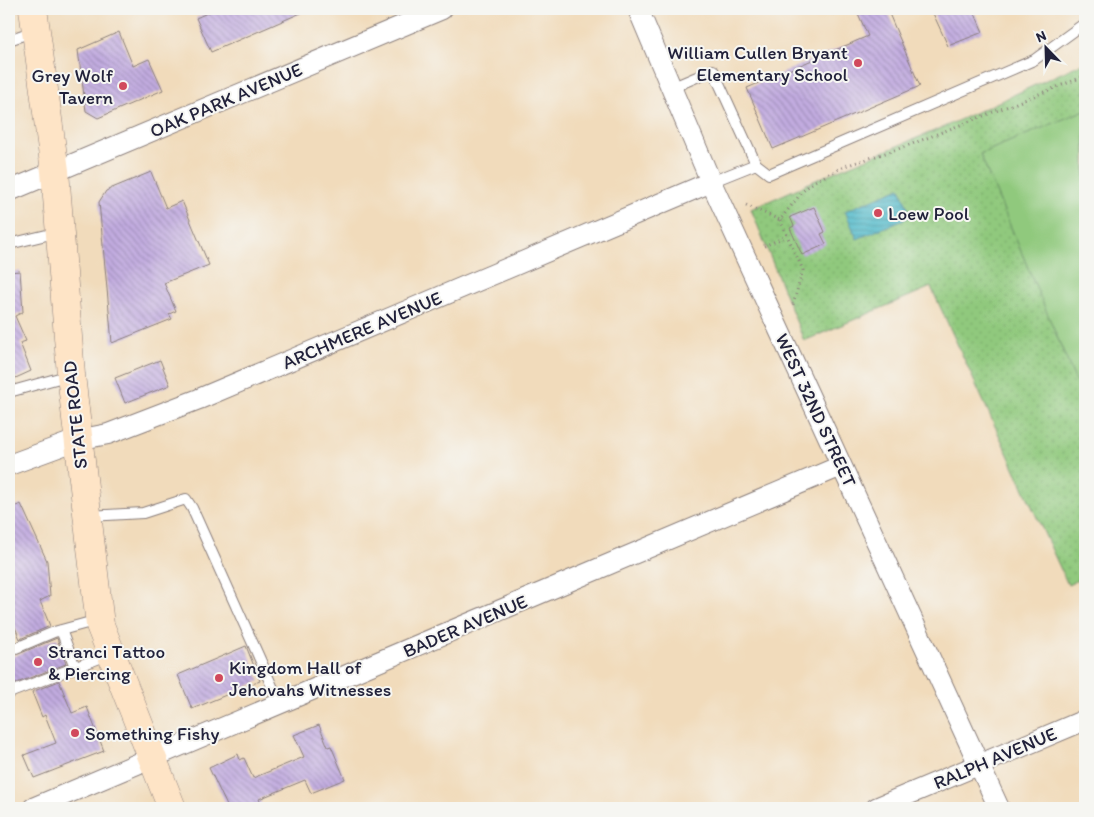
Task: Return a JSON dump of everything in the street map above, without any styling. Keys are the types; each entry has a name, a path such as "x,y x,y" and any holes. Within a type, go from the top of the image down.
{"main road":[{"name":"STATE ROAD","path":"35,20 55,171 77,440 99,620 110,654 172,808"}],"street":[{"name":"OAK PARK AVENUE","path":"9,191 442,9"},
{"name":"WEST 32ND STREET","path":"638,9 711,182 999,808"},
{"name":"ARCHMERE AVENUE","path":"9,465 77,440 108,434 208,395 711,182"},
{"name":"BADER AVENUE","path":"33,808 841,466"},
{"name":"RALPH AVENUE","path":"876,808 1085,720"}],"lane":[{"path":"9,40 35,20"},
{"path":"672,88 713,70 756,164 769,174 1034,60 1085,23"},
{"path":"711,182 756,164"},
{"path":"9,244 60,231"},
{"path":"9,392 71,375"},
{"path":"86,517 143,513 186,499 192,508 280,704"},
{"path":"9,650 61,630 99,620"},
{"path":"61,630 75,668"},
{"path":"9,693 110,654"}],"path":[{"path":"833,9 832,15 839,9"},
{"path":"780,220 802,192 813,182 845,166 904,147 1085,76"},
{"path":"746,205 780,220 803,270 792,308"},
{"path":"764,246 787,236"}],"green space":[{"path":"1085,62 1085,577 1068,585 931,287 804,341 751,209 836,171 944,127"},
{"path":"1085,110 1085,403 980,154"}],"water":[{"name":"Loew Pool","path":"900,188 911,216 857,239 845,211"}],"building":[{"path":"216,9 310,9 211,52 196,18"},
{"name":"William Cullen Bryant Elementary School","path":"856,9 887,9 920,86 773,149 747,88 868,36"},
{"path":"931,9 973,9 983,32 948,46"},
{"name":"Grey Wolf Tavern","path":"119,32 133,66 149,59 163,90 98,118 86,111 78,50"},
{"path":"151,172 166,208 182,201 209,265 164,283 176,311 169,314 172,319 112,343 99,202 106,191"},
{"path":"814,207 825,232 821,234 826,244 802,255 790,228 794,226 790,217"},
{"path":"20,271 23,312 15,316 26,341 20,343 31,371 9,381 9,272"},
{"path":"160,360 170,385 125,403 115,378"},
{"path":"21,504 47,561 50,596 40,601 50,626 20,639 9,613 9,509"},
{"name":"Stranci Tattoo & Piercing","path":"57,638 66,664 9,686 9,658"},
{"name":"Kingdom Hall of Jehovahs Witnesses","path":"246,646 260,681 192,709 178,675"},
{"name":"Something Fishy","path":"59,681 72,713 87,707 104,751 34,778 24,755 56,743 45,715 42,717 32,692"},
{"path":"319,725 328,747 331,746 345,779 311,793 305,780 259,799 263,808 228,808 209,768 238,754 240,760 244,758 253,778 304,757 294,735"}],"place":[{"name":"William Cullen Bryant Elementary School","path":"858,63"},
{"name":"Grey Wolf Tavern","path":"123,86"},
{"name":"Loew Pool","path":"878,213"},
{"name":"Stranci Tattoo & Piercing","path":"38,662"},
{"name":"Kingdom Hall of Jehovahs Witnesses","path":"219,678"},
{"name":"Something Fishy","path":"75,733"}]}
